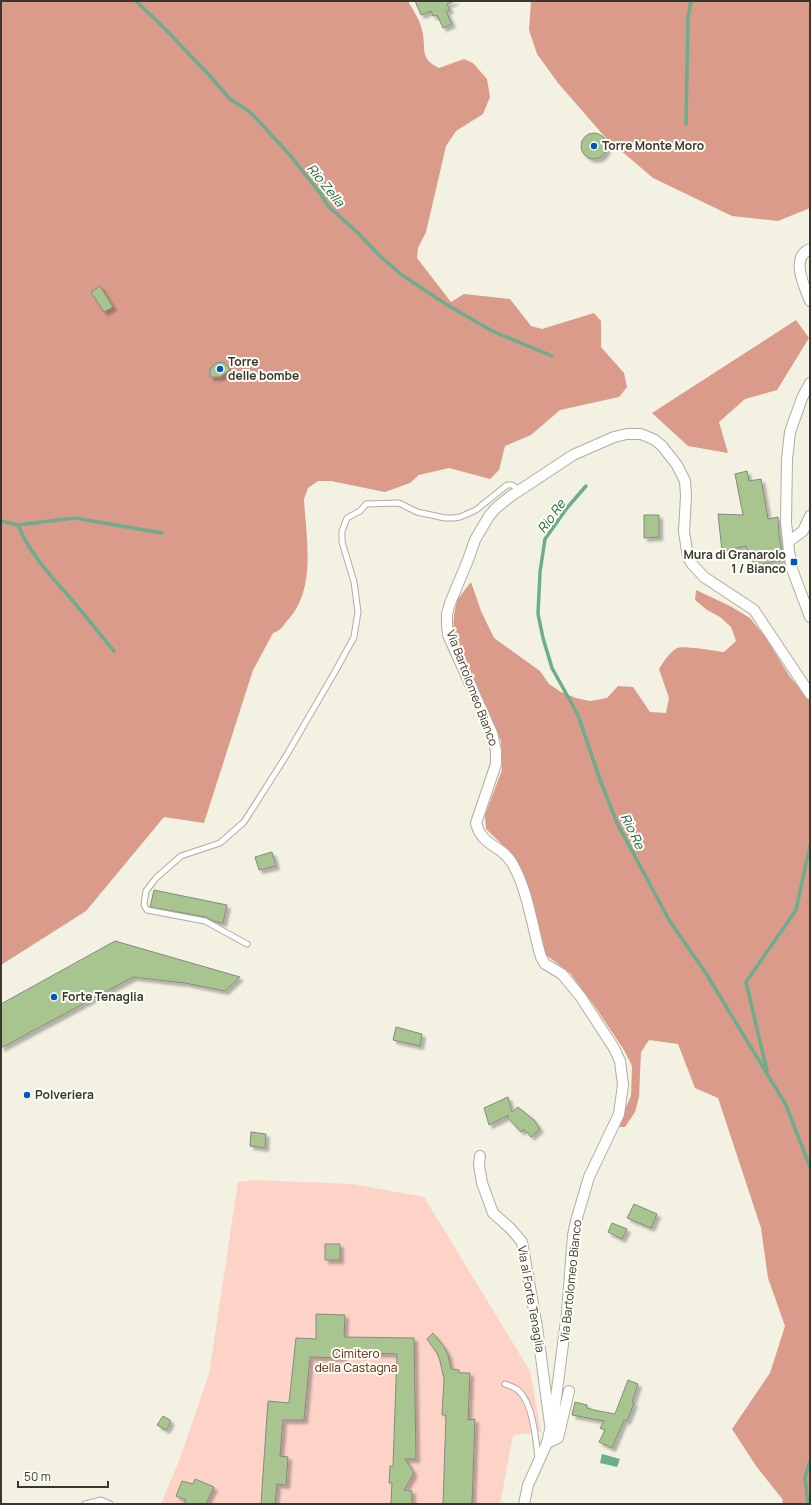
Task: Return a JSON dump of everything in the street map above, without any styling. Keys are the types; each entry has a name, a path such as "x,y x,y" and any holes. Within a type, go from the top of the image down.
{"street":[{"path":"810,249 801,256 799,271 810,300"},
{"path":"810,382 802,398 790,432 786,489 786,522 792,569 810,617"},
{"name":"Via Bartolomeo Bianco","path":"547,1443 551,1432 562,1358 576,1221 589,1177 619,1114 623,1085 620,1061 614,1048 573,987 562,974 546,964 541,957 523,888 512,862 507,856 482,837 479,832 476,823 496,764 496,750 492,733 448,635 447,614 450,603 475,540 483,525 496,508 520,490 573,455 614,437 633,433 641,434 655,440 662,446 677,464 685,482 686,500 684,532 688,557 692,564 704,577 754,610 810,694"},
{"path":"788,542 803,531 810,516"},
{"name":"Via al Forte Tenaglia","path":"480,1156 479,1165 482,1183 493,1213 510,1228 522,1242 537,1327 551,1432"},
{"path":"524,1504 528,1485 547,1443 558,1438 569,1391"}],"lane":[{"path":"247,944 205,921 147,910 144,905 144,898 146,891 156,878 181,856 220,843 244,822 286,756 336,670 354,636 358,612 354,582 342,542 342,531 347,518 360,511 366,504 399,503 417,512 439,517 460,517 476,510 507,485 512,485 520,490"},
{"path":"505,1384 513,1386 519,1390 527,1403 536,1440 538,1462"},
{"path":"85,1504 101,1500 110,1504"}],"green space":[{"name":"Cimitero della Castagna","path":"253,1180 352,1184 424,1197 530,1371 541,1432 513,1435 500,1504 161,1504 179,1461 209,1374 238,1182"}],"shaded area":[{"path":"1,1 408,1 421,26 424,52 428,60 439,68 464,59 473,63 487,79 490,97 483,114 456,131 446,146 426,232 418,248 417,258 451,302 464,294 510,299 531,326 542,329 594,313 601,321 601,347 624,373 627,387 619,397 560,410 531,435 505,446 499,470 490,479 449,468 419,475 410,483 385,492 331,481 318,481 308,488 304,499 308,563 303,594 287,621 279,630 273,633 253,670 204,823 164,817 86,911 1,965"},
{"path":"531,1 810,1 810,208 778,221 732,216 653,178 605,137 558,83 537,54 529,30"},
{"path":"796,320 809,338 777,390 745,399 719,422 728,453 688,446 652,413"},
{"path":"471,582 481,611 494,638 540,671 549,684 561,692 576,698 590,701 607,698 618,686 633,687 650,712 666,713 669,698 659,669 669,655 677,648 681,647 724,652 736,641 731,627 720,617 707,610 695,600 696,590 730,606 750,618 766,638 790,677 810,700 810,1504 782,1504 783,1500 756,1466 732,1429 770,1373 785,1326 768,1278 761,1228 718,1098 695,1088 678,1044 649,1040 641,1052 639,1097 635,1112 625,1127 617,1127 631,1096 632,1066 624,1050 596,1008 570,973 546,955 522,871 513,855 486,829 485,815 502,770 501,741 453,630 457,600"},
{"path":"602,1454 620,1459 617,1467 600,1463"}],"building":[{"path":"415,1 455,1 447,4 450,10 446,11 452,24 443,28 437,15 433,16 431,11 421,15"},
{"name":"Torre Monte Moro","path":"594,133 603,137 607,146 603,155 594,159 585,155 581,146 585,137"},
{"path":"100,286 113,307 104,312 91,292"},
{"name":"Torre delle bombe","path":"224,362 230,370 220,377 210,377 210,369 216,363"},
{"path":"747,471 749,481 761,479 768,519 778,517 779,537 784,559 755,566 746,546 722,551 718,514 743,515 735,474"},
{"path":"644,515 659,515 659,537 644,538"},
{"path":"272,852 276,866 259,870 255,857"},
{"path":"154,890 227,905 223,923 213,921 206,917 150,907"},
{"name":"Forte Tenaglia","path":"115,941 240,977 225,991 185,983 133,977 1,1048 1,1004"},
{"path":"396,1027 422,1034 420,1046 393,1040"},
{"path":"508,1097 512,1112 518,1107 534,1120 540,1129 531,1137 524,1129 521,1132 507,1117 509,1115 489,1125 484,1108"},
{"path":"251,1132 266,1134 265,1148 250,1146"},
{"path":"634,1204 657,1214 651,1228 627,1218"},
{"path":"612,1223 627,1229 622,1239 608,1232"},
{"path":"325,1244 340,1244 340,1260 325,1260"},
{"path":"316,1314 345,1315 344,1337 414,1338 416,1459 405,1459 413,1471 413,1475 404,1490 412,1491 412,1504 391,1504 392,1483 389,1483 390,1466 393,1466 397,1354 343,1352 343,1358 310,1357 304,1420 283,1420 280,1456 288,1457 286,1485 277,1484 275,1504 261,1504 268,1401 289,1403 296,1338 316,1339"},
{"path":"433,1333 444,1347 448,1355 451,1369 459,1370 459,1373 470,1373 468,1420 475,1419 472,1504 443,1504 446,1415 442,1415 444,1379 437,1353 427,1339"},
{"path":"628,1380 638,1384 632,1402 634,1403 627,1421 624,1420 612,1448 599,1442 605,1430 600,1428 604,1421 572,1415 575,1402 587,1405 587,1408 615,1414"},
{"path":"163,1416 170,1420 170,1424 166,1430 157,1425"},
{"path":"195,1479 214,1487 206,1504 184,1504 186,1500 176,1496 182,1481 193,1484"}],"waterway":[{"name":"Rio Zella","path":"136,1 165,29 230,99 254,116 289,154 320,193 328,206 402,275 444,303 492,331 552,356"},
{"path":"686,124 688,17 691,1"},
{"name":"Rio Re","path":"586,486 567,508 545,539 540,572 538,614 552,668 578,715 599,777 617,823 669,920 707,975 786,1105 810,1167"},
{"path":"18,525 75,518 162,533"},
{"path":"1,521 18,525 38,560 114,651"},
{"path":"767,1071 746,982 796,910 810,846"},
{"name":"Rio Re","path":"808,1504 805,1478 810,1461"}],"place":[{"name":"Torre Monte Moro","path":"594,146"},
{"name":"Torre delle bombe","path":"220,369"},
{"name":"Mura di Granarolo 1 / Bianco","path":"794,562"},
{"name":"Forte Tenaglia","path":"54,997"},
{"name":"Polveriera","path":"27,1095"}]}
